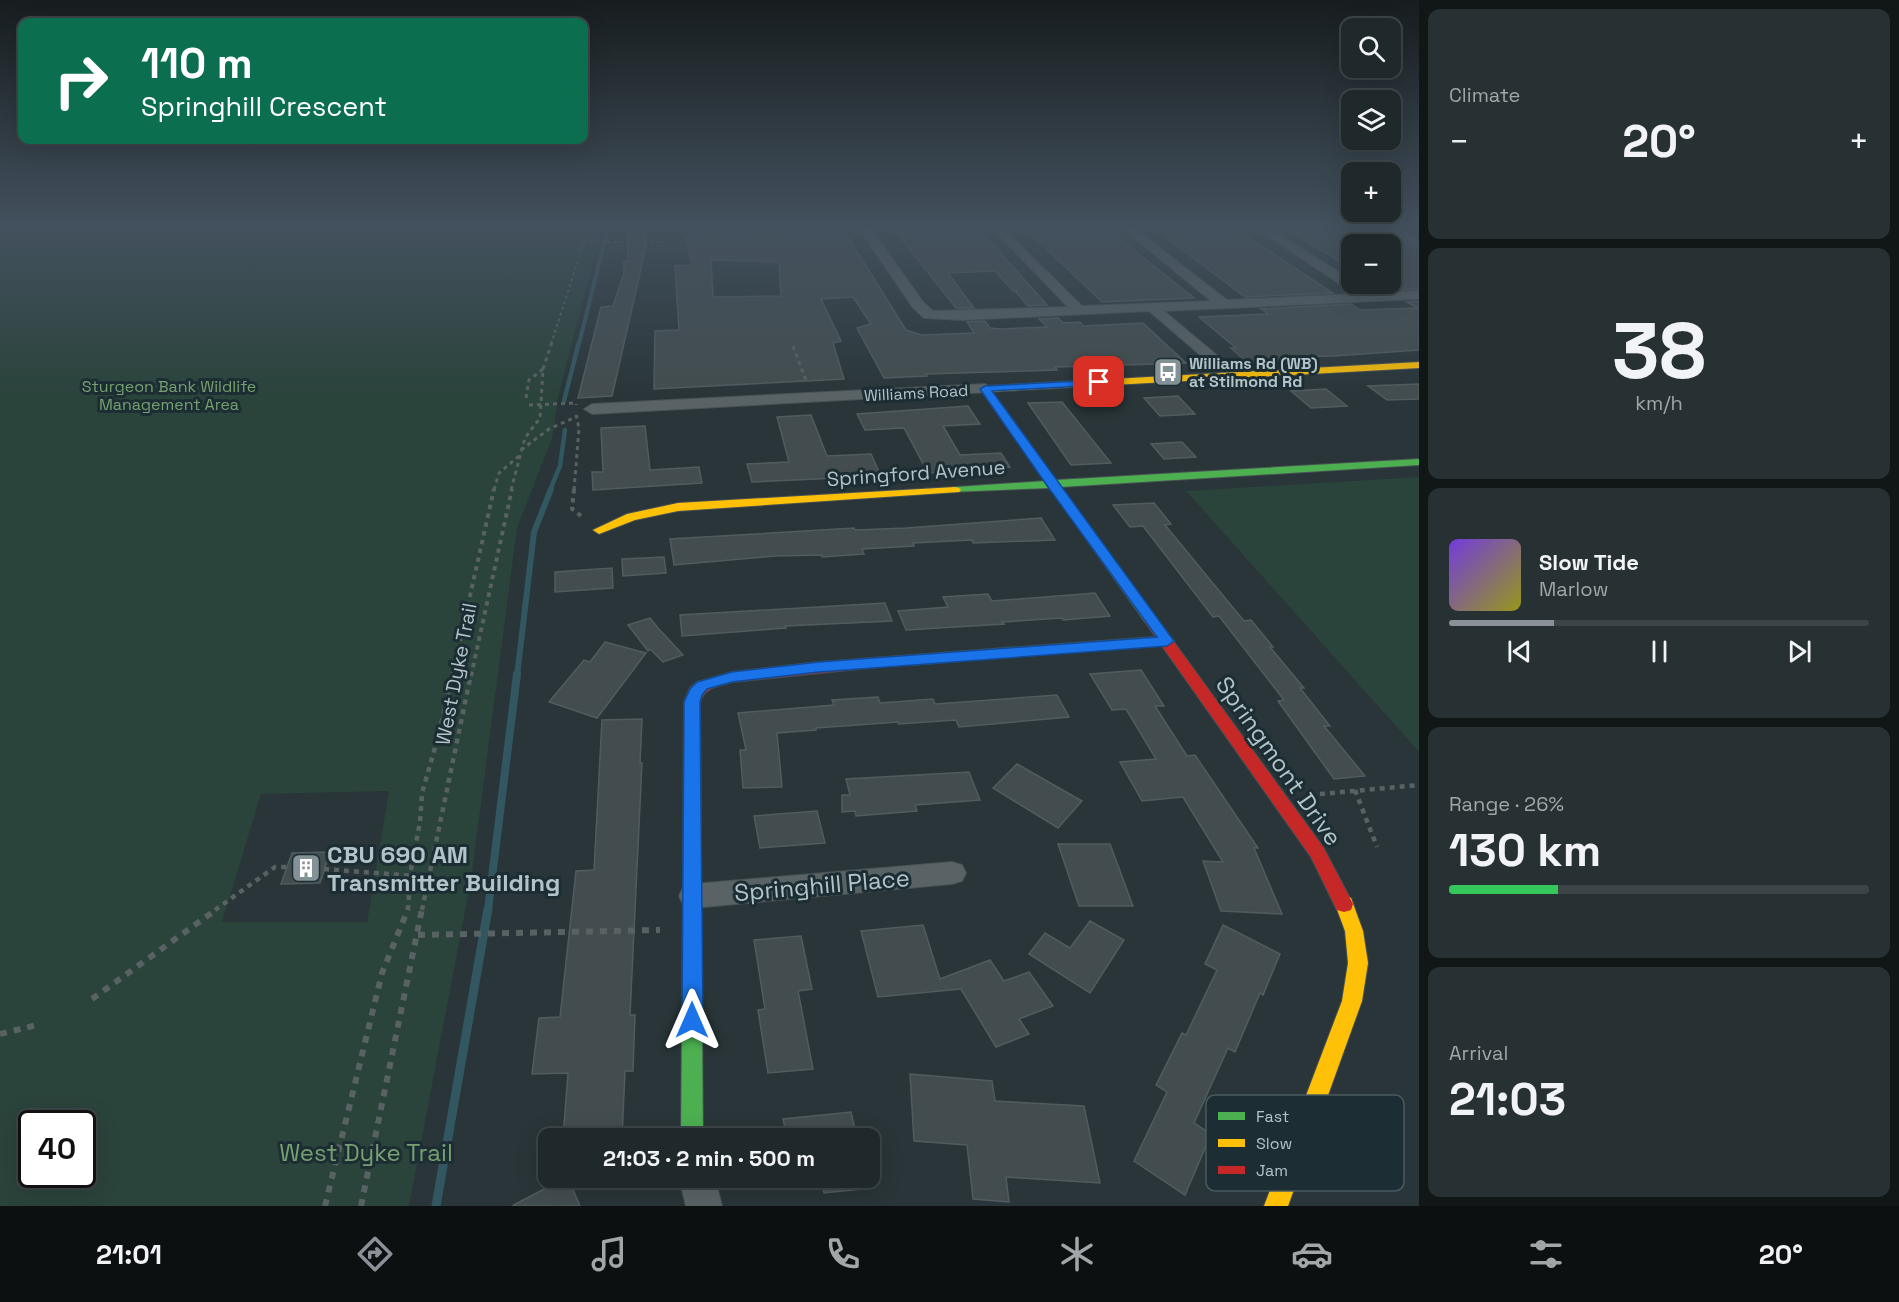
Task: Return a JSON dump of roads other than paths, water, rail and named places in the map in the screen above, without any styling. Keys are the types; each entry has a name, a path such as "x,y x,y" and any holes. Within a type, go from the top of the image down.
{"street":[{"path":"903,283 918,305 929,315 962,316 1419,295"},
{"path":"1052,283 1078,310"},
{"path":"1198,283 1224,304"},
{"path":"1347,283 1369,297"},
{"path":"1153,308 1232,375"},
{"name":"Williams Road","path":"592,410 1419,365"},
{"name":"Springmont Drive","path":"985,389 1317,852 1341,895 1354,931 1358,963 1352,1001 1317,1095"},
{"name":"Springford Avenue","path":"599,530 631,517 678,507 1419,462"},
{"path":"692,1128 692,702 695,692 702,686 732,677 819,667 1167,641"},
{"name":"Springhill Place","path":"693,896 952,873"},
{"path":"700,1188 704,1206"},
{"name":"Springmont Drive","path":"1276,1206 1282,1191"}],"waterway":[{"path":"579,344 594,283"},
{"path":"564,401 579,342"},
{"path":"550,490 560,466 565,430"},
{"path":"517,676 534,532 551,489"},
{"path":"488,910 517,674"},
{"path":"436,1206 488,909"}],"place":[{"name":"Williams Rd (WB) at Stilmond Rd","path":"1168,372"},
{"name":"CBU 690 AM Transmitter Building","path":"306,868"}],"park label":[{"name":"Sturgeon Bank Wildlife Management Area","path":"169,395"},
{"name":"West Dyke Trail","path":"366,1152"}]}
